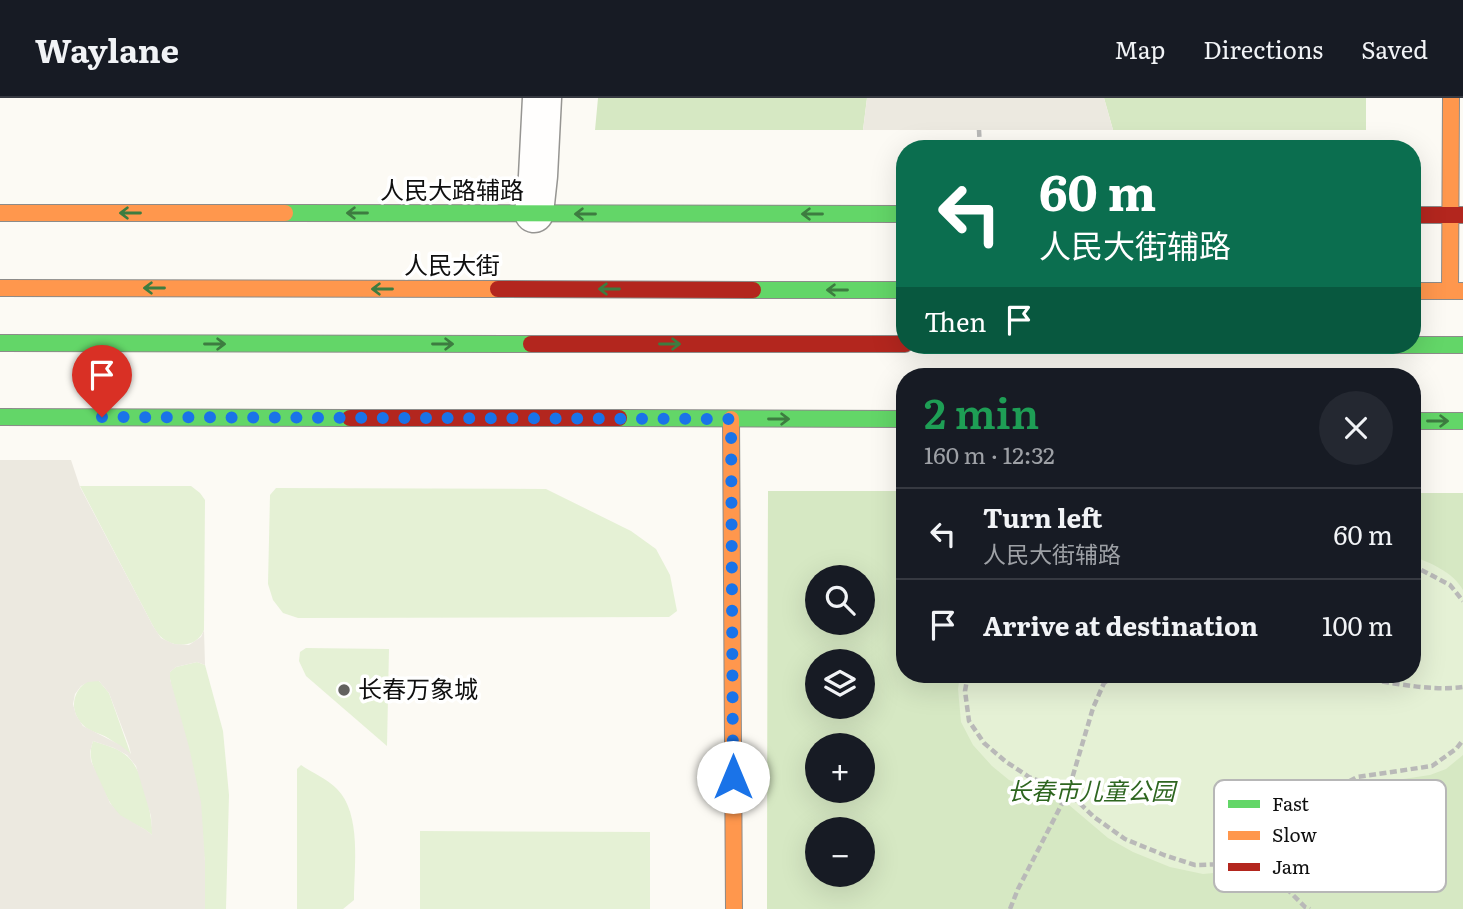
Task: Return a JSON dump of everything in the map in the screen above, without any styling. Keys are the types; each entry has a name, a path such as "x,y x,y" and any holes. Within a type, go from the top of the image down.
{"main road":[{"path":"1421,291 1457,292 1457,215 1451,98"},
{"name":"人民大路辅路","path":"0,213 896,214"},
{"path":"1421,215 1457,215"},
{"name":"人民大街","path":"0,288 896,290"},
{"path":"0,343 896,344"},
{"path":"1421,345 1463,345"},
{"path":"0,417 896,419"},
{"path":"731,419 734,909"},
{"path":"1421,421 1463,421"}],"street":[{"path":"534,214 542,98"}],"path":[{"path":"979,130 980,140"},
{"path":"1421,570 1450,585 1463,601"},
{"path":"966,683 969,721 984,743 1004,761 1029,777 1068,792 1094,817 1125,839 1195,865 1214,864"},
{"path":"1010,909 1068,792 1093,708 1104,683"},
{"path":"1395,683 1452,689 1463,687"},
{"path":"1351,780 1432,766 1456,749 1463,740"},
{"path":"1290,892 1310,909"}],"green space":[{"path":"598,98 867,98 863,130 595,130"},
{"path":"1104,98 1366,98 1366,130 1113,130"},
{"path":"80,486 191,486 200,493 205,500 204,630 196,640 178,645 158,634"},
{"path":"276,488 546,489 631,531 656,549 670,575 677,611 669,617 298,618 283,613 273,600 268,584 270,495"},
{"name":"长春市儿童公园","path":"768,491 896,491 896,683 1421,683 1421,493 1463,493 1463,909 767,909"},
{"path":"768,491 896,491 896,683 959,683 961,722 973,745 1009,780 1069,805 1108,838 1133,852 1170,867 1203,874 1214,873 1214,892 1446,892 1446,780 1396,780 1430,775 1446,769 1463,755 1463,909 767,909"},
{"path":"1421,493 1463,493 1463,590 1447,573 1421,560"},
{"path":"306,648 389,649 387,746 306,676 299,661 300,652"},
{"path":"197,662 205,665 223,731 229,795 226,909 205,909 205,861 170,679 170,672 176,667"},
{"path":"88,681 99,681 109,693 131,755 108,738 85,727 79,720 74,702 78,690"},
{"path":"93,741 120,751 134,764 146,794 153,836 120,816 112,805 92,763"},
{"path":"301,765 334,786 350,812 355,842 354,900 343,909 297,909 297,769"},
{"path":"420,831 650,832 650,909 420,909"}],"shaded area":[{"path":"867,98 1104,98 1113,130 863,130"},
{"path":"0,460 71,460 80,487 161,638 174,644 189,645 201,637 204,630 205,665 197,662 176,667 170,672 170,679 201,802 205,909 0,909","holes":["99,681 109,693 131,754 120,745 83,726 76,715 73,704 75,694 88,682","93,741 127,755 136,766 151,816 152,835 120,815 110,803 91,761"]}],"traffic: fast":[{"path":"285,213 896,214"},
{"path":"753,290 896,290"},
{"path":"0,343 531,344"},
{"path":"1421,345 1463,345"},
{"path":"0,417 350,418"},
{"path":"619,418 896,419"},
{"path":"1421,421 1463,421"}],"traffic: slow":[{"path":"1450,291 1451,98"},
{"path":"0,213 285,213"},
{"path":"0,288 498,289"},
{"path":"1421,291 1463,291"},
{"path":"731,419 734,909"}],"traffic: jam":[{"path":"1421,215 1463,215"},
{"path":"498,289 753,290"},
{"path":"531,344 896,344"},
{"path":"350,418 619,418"}],"place":[{"name":"长春万象城","path":"344,690"}],"route":[{"path":"102,417 731,419 733,777"}]}
